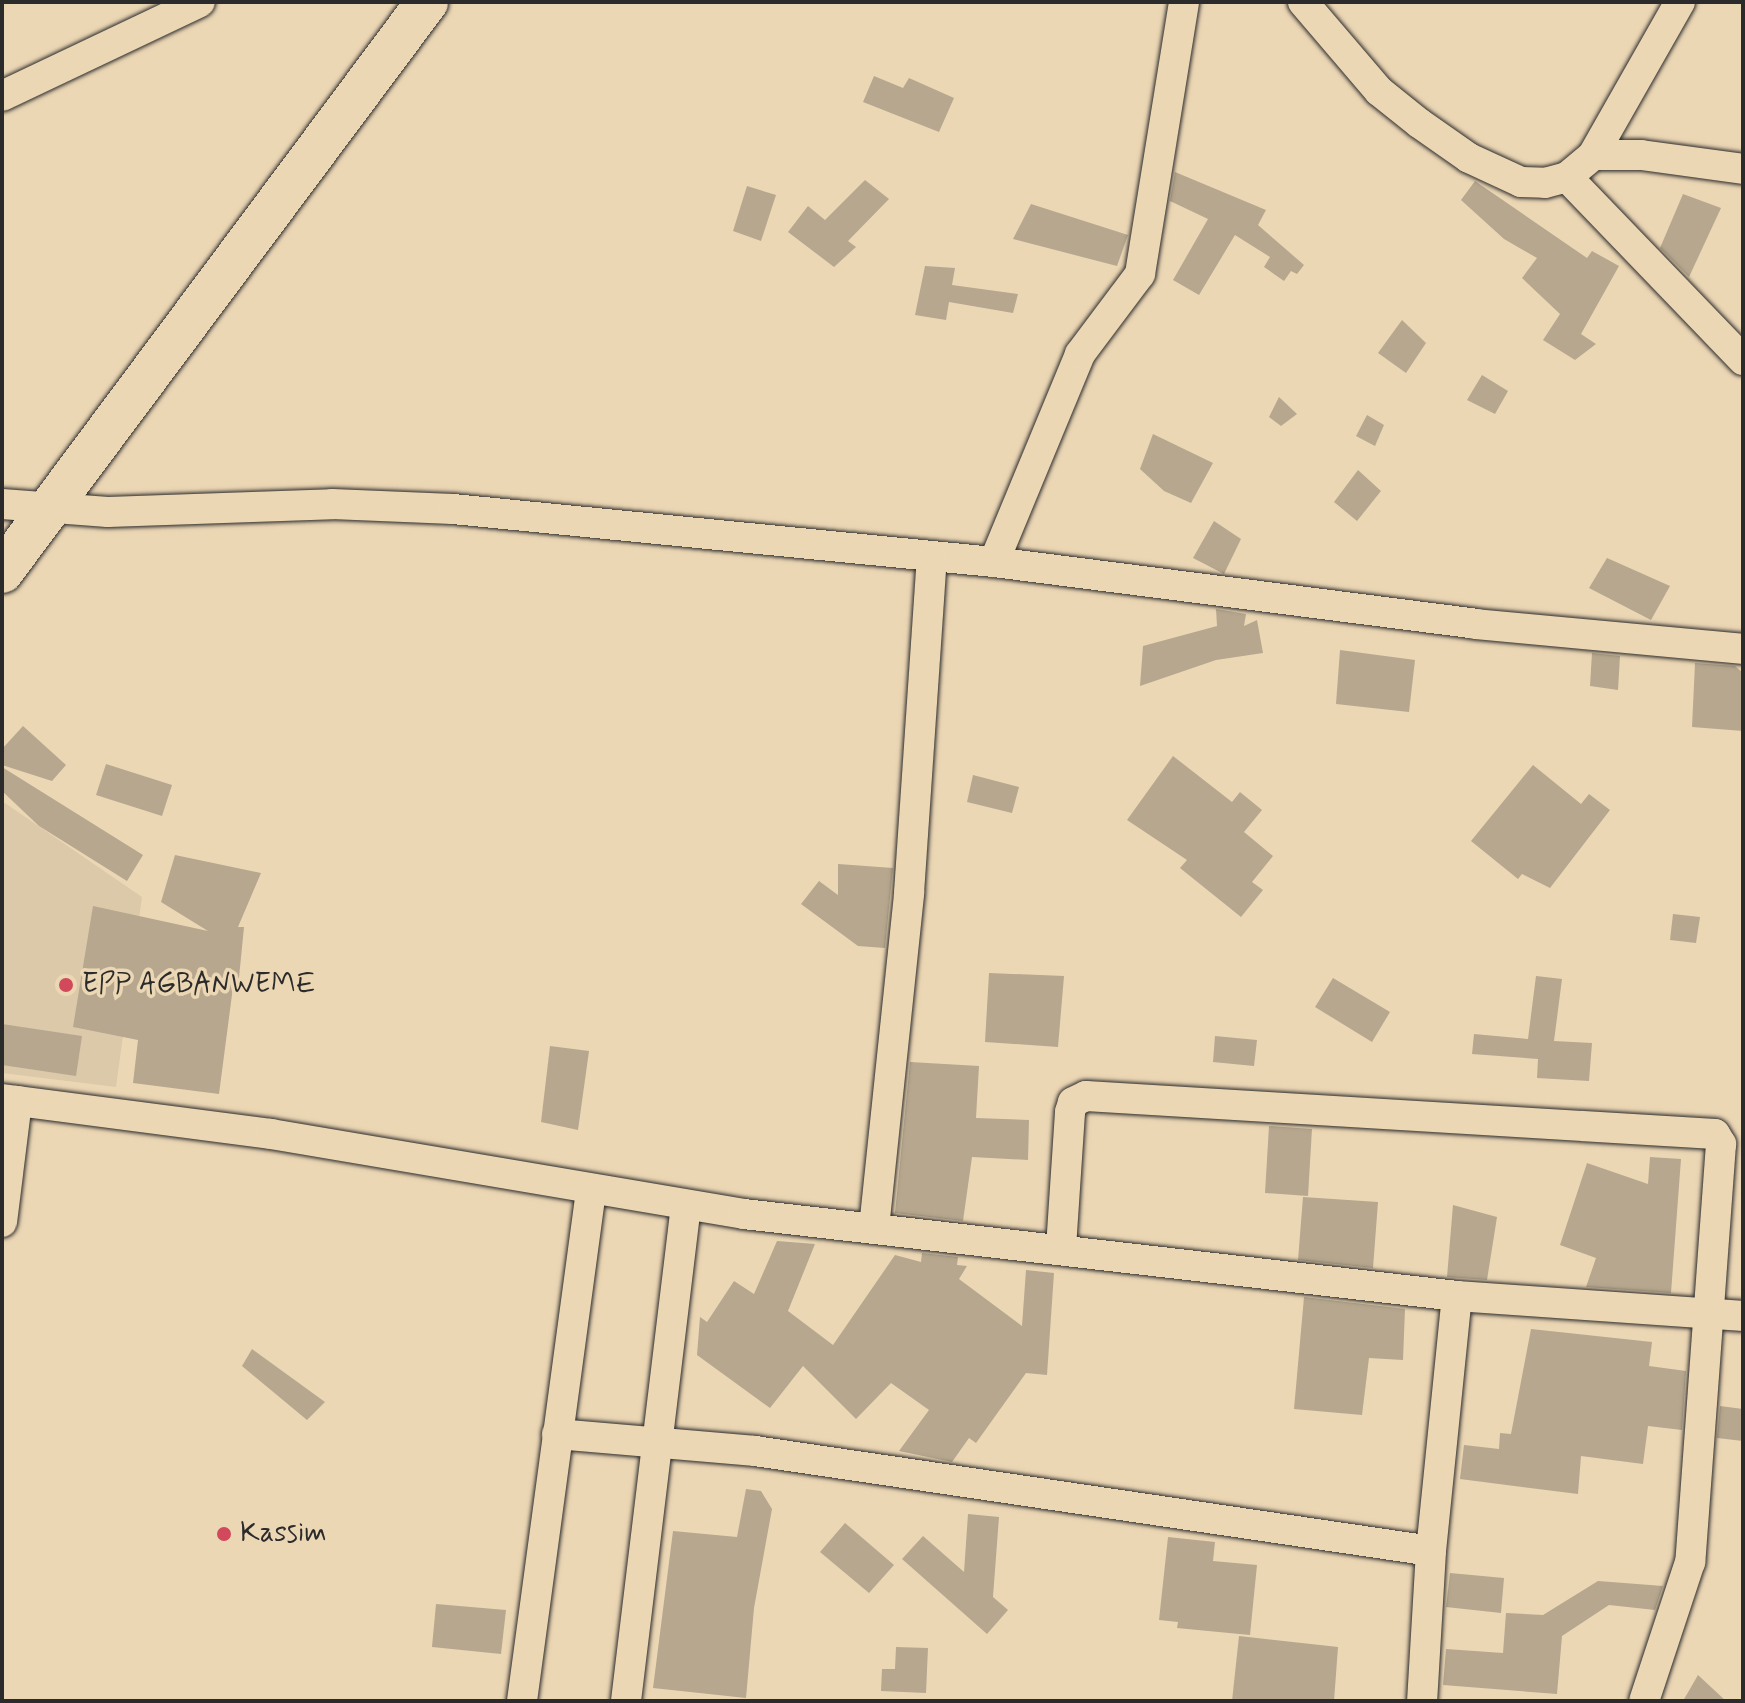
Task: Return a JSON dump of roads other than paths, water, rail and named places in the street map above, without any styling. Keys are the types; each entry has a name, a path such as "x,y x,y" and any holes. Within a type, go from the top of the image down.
{"main road":[{"path":"2,572 412,6"}],"street":[{"path":"2,96 200,2"},
{"path":"994,562 1080,354 1140,274 1184,2"},
{"path":"1303,2 1379,91 1469,158 1521,182 1567,177 1593,155 1680,2"},
{"path":"1593,155 1641,155 1743,169"},
{"path":"1567,177 1743,360"},
{"path":"2,504 50,509 332,504 453,509 932,559 994,562 1475,624 1743,649"},
{"path":"874,1228 909,893 932,559"},
{"path":"1061,1248 1070,1112 1073,1102 1086,1096 1710,1133 1721,1144 1690,1562 1644,1701"},
{"path":"2,1222 10,1100 271,1134 686,1206 1457,1296 1743,1316"},
{"path":"522,1701 591,1191"},
{"path":"626,1701 686,1206"},
{"path":"1422,1701 1431,1551 1457,1296"},
{"path":"557,1434 784,1455 1431,1551"}],"place":[{"name":"EPP AGBANWEME","path":"66,985"},
{"name":"Kassim","path":"224,1534"}]}
